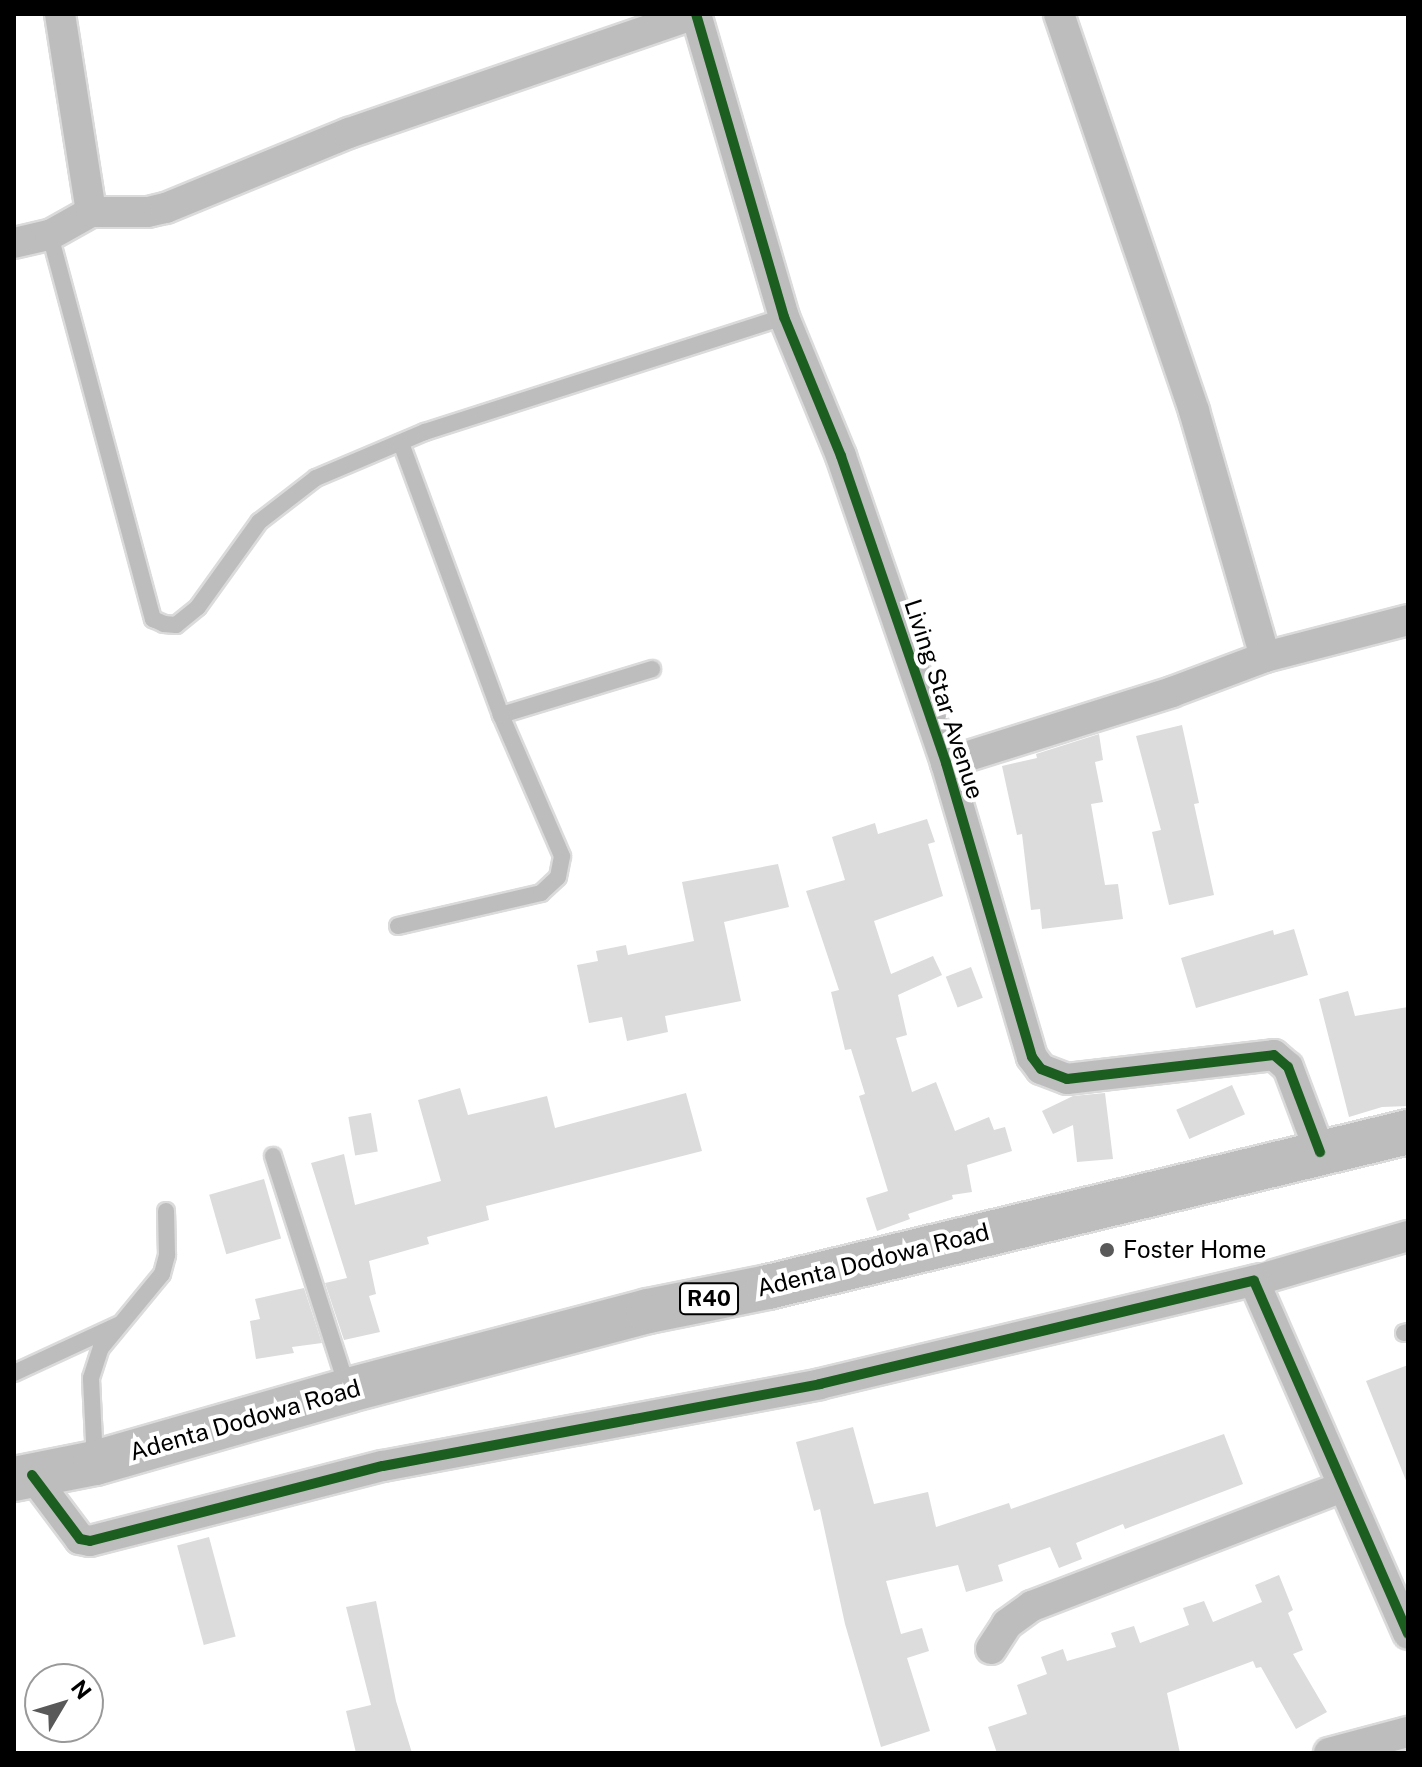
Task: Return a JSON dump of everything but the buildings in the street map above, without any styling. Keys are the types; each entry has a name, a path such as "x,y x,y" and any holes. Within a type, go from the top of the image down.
{"main road":[{"name":"Adenta Dodowa Road","path":"23,1477 95,1463 349,1390 648,1311 768,1287 1408,1132"}],"street":[{"path":"60,14 91,212"},
{"path":"14,243 50,235 91,212 148,212 166,208 349,133 696,14"},
{"name":"Living Star Avenue","path":"696,14 784,317 841,456 946,763 1032,1057 1041,1069 1067,1079 1274,1055 1288,1067 1320,1152"},
{"path":"1059,14 1194,411 1265,657"},
{"path":"946,763 1172,692 1265,657 1408,620"},
{"path":"23,1477 80,1539 90,1541 383,1466 820,1384 1254,1281 1408,1236"},
{"path":"1254,1281 1408,1634"},
{"path":"991,1649 1007,1624 1032,1606 1342,1487"},
{"path":"1329,1753 1408,1732"}],"lane":[{"path":"50,235 153,619 176,625 198,607 259,522 316,478 425,432 784,317"},
{"path":"398,926 541,893 558,877 562,856 501,715 401,443"},
{"path":"501,715 652,669"},
{"path":"273,1156 349,1390"},
{"path":"95,1463 91,1378 101,1348 162,1274 167,1255 166,1211"},
{"path":"14,1373 122,1323"}],"cycle path":[{"path":"696,14 784,317 841,456 946,763 1032,1057 1041,1069 1067,1079 1274,1055 1288,1067 1320,1152"},
{"path":"32,1475 80,1539 90,1541 383,1466 820,1384 1254,1281 1408,1634"}],"place":[{"name":"Foster Home","path":"1107,1250"}]}
